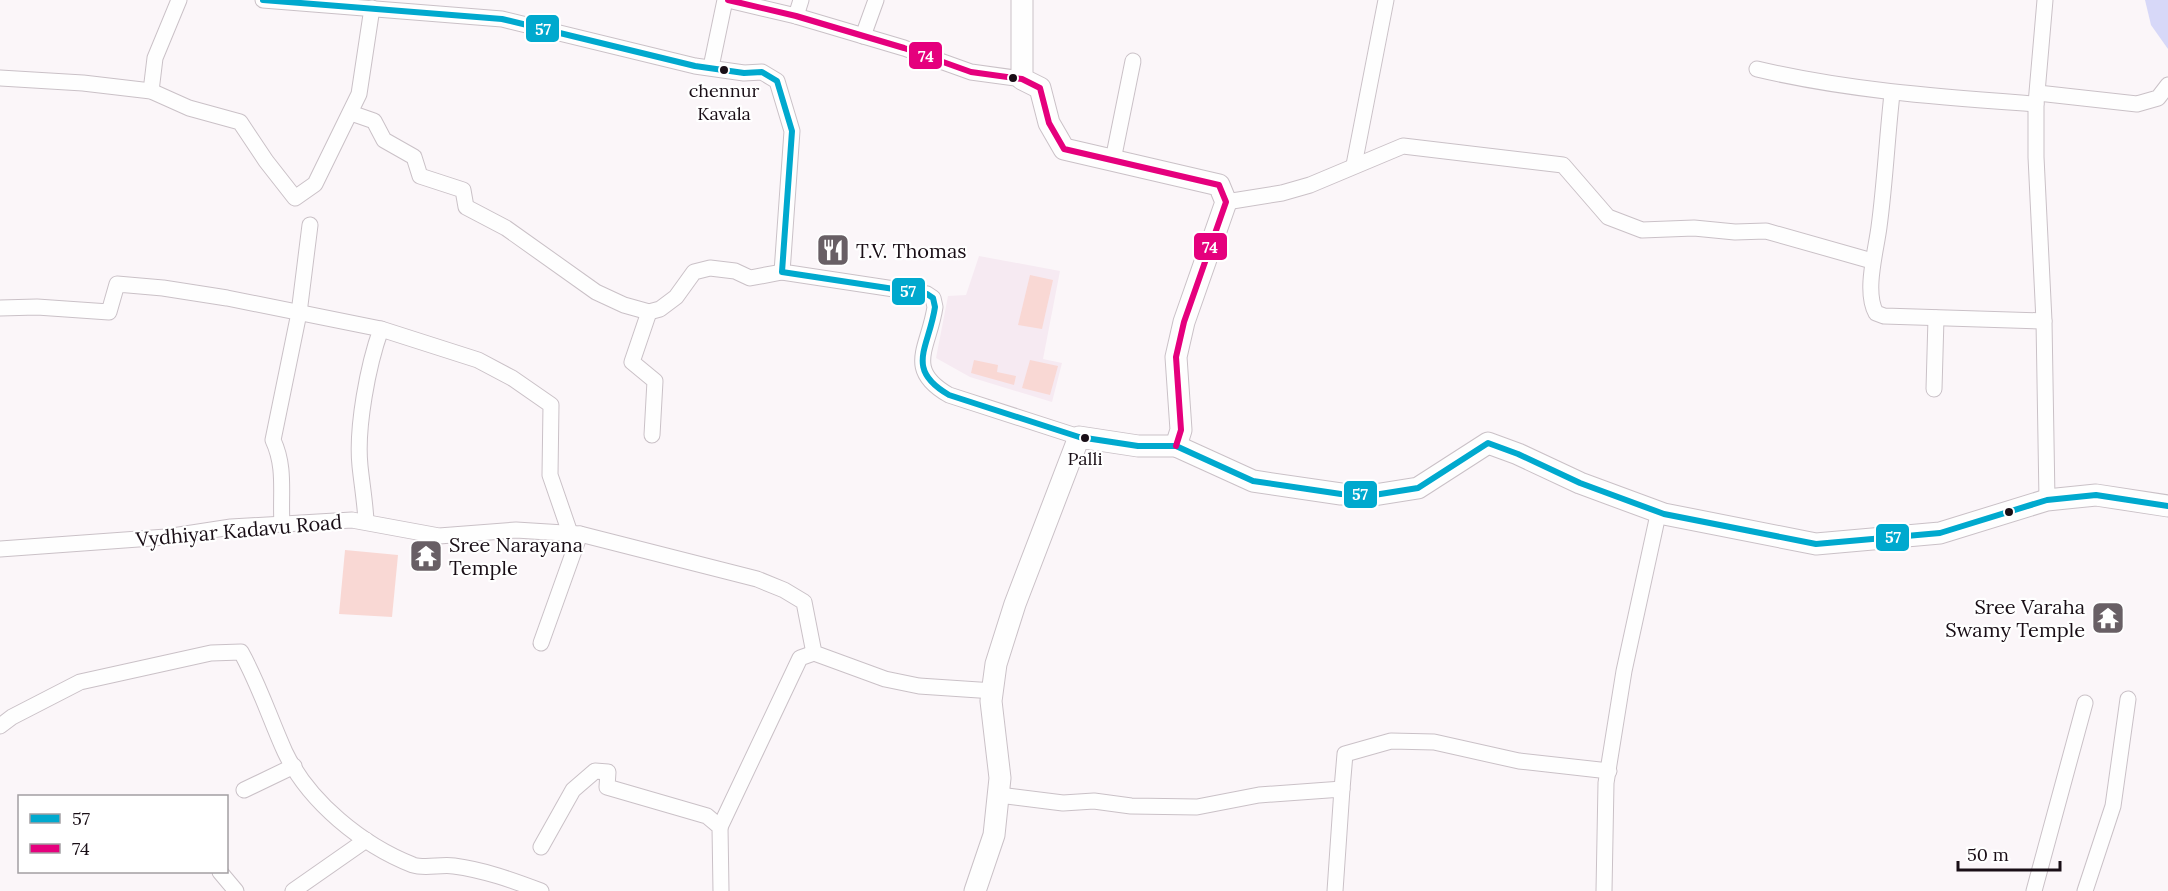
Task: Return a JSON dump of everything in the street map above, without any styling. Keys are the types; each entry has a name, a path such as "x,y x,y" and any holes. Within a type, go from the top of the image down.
{"street":[{"path":"151,92 156,58 179,0"},
{"path":"263,0 372,8 438,6 607,43 668,60 744,74 762,72 777,81 785,100 792,131 782,272"},
{"path":"711,67 726,0 796,16 971,72 1022,79 1040,88 1049,123 1064,149 1219,184 1226,202 1184,322 1176,357 1181,430 1176,446"},
{"path":"796,16 801,0"},
{"path":"863,36 876,0"},
{"path":"1022,79 1023,0"},
{"path":"1354,165 1386,0"},
{"path":"2045,0 2037,99 2048,500"},
{"path":"0,78 72,82 151,92 189,108 240,122 266,161 295,198 315,184 359,94 372,8"},
{"path":"1113,160 1133,61"},
{"path":"1757,69 1803,80 1892,94 2137,104 2158,98 2168,86"},
{"path":"1892,94 1879,228 1872,261 1872,306 1876,313 1884,316 2044,321"},
{"path":"351,113 374,121 384,140 414,158 420,176 463,190 466,207 506,228 596,292 624,305 649,312 660,309 676,297 694,272 710,268 735,271 750,278 782,272 927,294 933,298 935,307 921,365 930,384 949,395 1079,437 1138,446 1176,446 1253,481 1298,490 1374,495 1418,488 1488,443 1518,454 1580,483 1659,510 1664,514 1816,544 1940,533 2048,500 2096,495 2168,506"},
{"path":"1226,202 1250,196 1282,193 1310,185 1403,146 1563,165 1608,217 1642,230 1694,228 1735,232 1766,231 1810,241 1872,261"},
{"path":"282,524 283,479 279,453 273,440 299,313 310,225"},
{"path":"0,308 37,307 108,312 117,284 174,289 381,329 478,360 512,378 551,405 550,475 575,533 541,643"},
{"path":"649,312 632,362 655,381 652,435"},
{"path":"1934,389 1936,318"},
{"path":"366,521 365,488 360,465 361,438 372,354 381,329"},
{"path":"975,891 994,835 999,795 1000,778 992,701 1002,641 1079,437"},
{"path":"1604,891 1606,783 1624,671 1659,510"},
{"name":"Vydhiyar Kadavu Road","path":"0,549 166,537 231,527 366,521 439,536 516,530 575,533 757,579 784,590 804,602 814,653"},
{"path":"0,726 12,717 81,681 212,653 241,652 255,678 286,754 316,797 366,840 415,866 452,866 496,874 541,891"},
{"path":"721,891 720,827 800,658 814,653 885,679 919,686 994,691"},
{"path":"2085,891 2113,806 2128,699"},
{"path":"2034,891 2085,703"},
{"path":"1335,891 1345,754 1391,741 1434,741 1519,761 1609,771"},
{"path":"244,790 294,766"},
{"path":"541,847 573,790 595,771 608,772 607,787 707,816 720,827"},
{"path":"999,795 1063,803 1094,801 1131,806 1197,807 1259,795 1342,789"},
{"path":"303,888 366,840"},
{"path":"221,873 236,891"}],"shaded area":[{"path":"979,256 1060,271 1043,359 1062,363 1052,402 970,377 936,358 948,296 966,295"},
{"path":"1030,275 1053,280 1042,329 1018,325"},
{"path":"974,360 998,365 997,372 1016,376 1014,385 971,373"},
{"path":"1030,360 1058,366 1050,395 1022,388"},
{"path":"345,550 398,555 392,617 339,614"}],"water":[{"path":"2145,0 2168,0 2168,49 2151,25"}],"transit line":[{"name":"57","path":"263,0 502,19 695,66 744,73 762,72 777,81 792,131 782,272 927,294 933,298 935,307 925,346 923,367 935,385 949,395 1079,437 1138,446 1176,446 1253,481 1341,494 1374,495 1418,488 1488,443 1518,454 1580,483 1664,514 1816,544 1940,533 2047,500 2096,495 2168,506"},
{"name":"74","path":"728,0 796,16 904,48 971,72 1022,79 1040,88 1049,123 1064,149 1219,185 1226,202 1184,322 1176,357 1181,430 1176,446"}],"place":[{"name":"chennur Kavala","path":"724,70"},
{"name":"T.V. Thomas","path":"833,250"},
{"name":"Palli","path":"1085,438"},
{"name":"Sree Narayana Temple","path":"426,556"},
{"name":"Sree Varaha Swamy Temple","path":"2108,618"}]}
